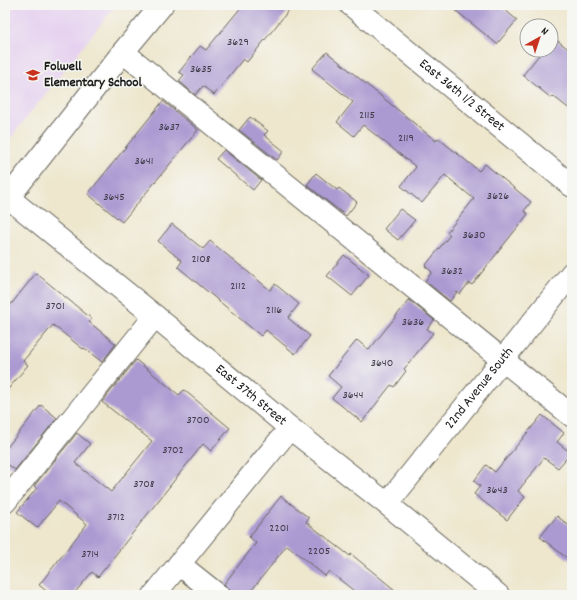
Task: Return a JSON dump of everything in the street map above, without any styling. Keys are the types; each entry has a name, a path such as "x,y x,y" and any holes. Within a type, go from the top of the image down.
{"street":[{"path":"6,198 162,5"},
{"name":"East 36th 1/2 Street","path":"351,5 572,186"},
{"path":"123,52 572,416"},
{"name":"East 37th Street","path":"6,198 156,316 290,428 387,504 498,595"},
{"name":"22nd Avenue South","path":"387,504 572,273"},
{"path":"5,502 156,316"},
{"path":"154,595 290,428"},
{"path":"179,564 218,595"}],"shaded area":[{"name":"Folwell Elementary School","path":"5,5 116,5 5,145"}],"building":[{"path":"243,5 293,5 247,62 243,59 214,95 203,86 195,95 179,81 184,75 179,72 200,46 206,50"},
{"path":"449,5 499,5 517,20 497,44"},
{"path":"559,42 572,52 572,111 553,96 551,98 523,75 537,58 559,58"},
{"path":"327,52 436,141 438,138 479,171 485,164 531,202 524,211 528,214 472,285 469,283 460,294 457,292 450,301 425,281 432,272 425,266 450,235 447,232 474,199 445,175 422,203 401,186 416,167 363,125 354,136 337,122 353,102 312,69"},
{"path":"163,101 198,130 122,222 88,194"},
{"path":"250,117 268,131 264,135 284,151 277,160 239,130"},
{"path":"224,150 261,180 253,190 216,159"},
{"path":"316,173 337,190 339,188 357,202 346,216 307,185"},
{"path":"400,209 415,220 398,240 384,229"},
{"path":"172,224 203,249 210,241 270,290 275,284 299,304 288,318 310,336 295,354 266,330 261,336 178,267 182,261 158,241"},
{"path":"344,255 369,275 352,296 327,276"},
{"path":"36,273 92,319 89,322 116,344 102,362 53,325 23,361 28,365 5,393 5,312"},
{"path":"409,300 434,320 427,329 433,333 404,369 406,371 394,387 391,385 362,422 332,398 341,387 328,376 357,340 369,350"},
{"path":"136,360 179,395 184,390 230,428 211,451 203,444 98,577 92,572 73,595 51,595 39,585 87,524 59,501 37,528 17,512 37,488 34,486 77,433 90,444 75,463 111,492 152,441 102,402"},
{"path":"41,405 57,418 15,470 5,462 5,450"},
{"path":"542,415 564,433 557,442 571,453 558,468 544,458 518,491 525,497 507,520 474,494 480,486 474,481 486,465 495,472"},
{"path":"281,496 309,518 306,522 350,556 351,554 401,595 359,595 329,571 325,576 287,545 248,595 230,595 229,590 224,584 256,543 249,537"},
{"path":"557,516 572,528 572,562 540,537"}],"place":[{"name":"Folwell Elementary School","path":"33,75"}]}
